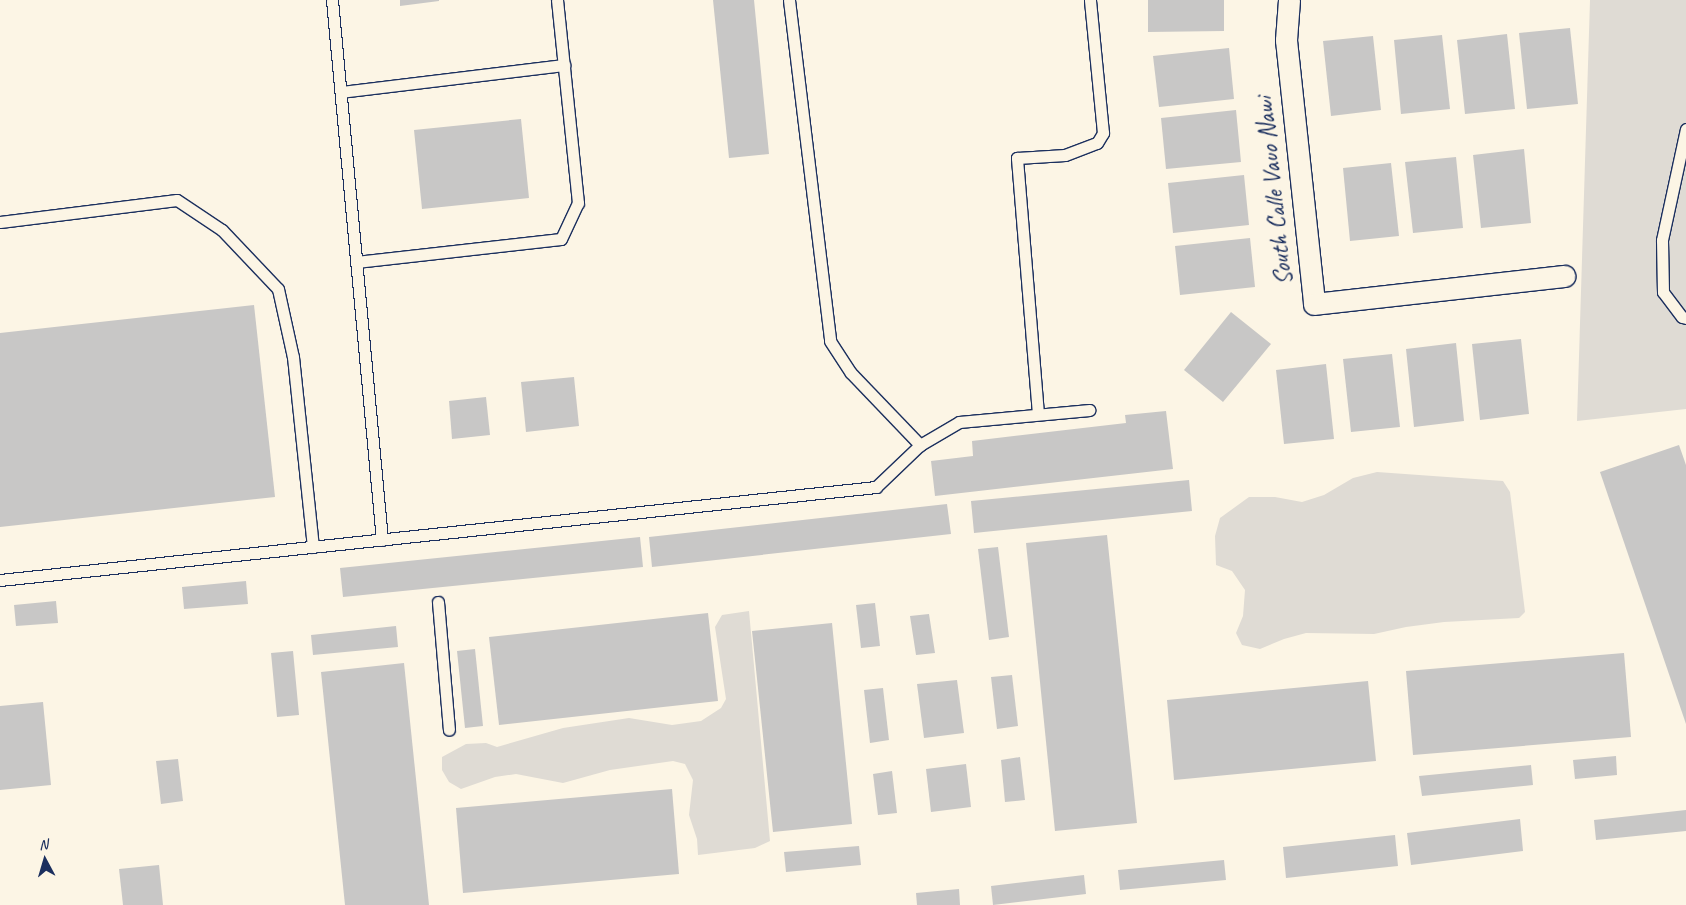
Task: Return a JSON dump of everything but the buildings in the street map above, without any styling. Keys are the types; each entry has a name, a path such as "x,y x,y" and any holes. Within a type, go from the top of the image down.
{"street":[{"name":"South Calle Vauo Nawi","path":"1289,0 1286,40 1314,304 1564,276"}],"lane":[{"path":"332,0 382,540"},
{"path":"356,262 561,239 578,203 557,0"},
{"path":"789,0 830,341 851,373 920,445"},
{"path":"1038,414 1017,158 1066,155 1097,144 1103,133 1090,0"},
{"path":"341,92 564,65"},
{"path":"1686,129 1662,240 1663,292 1682,317 1686,318"},
{"path":"0,222 177,200 222,230 278,289 292,357 313,547"},
{"path":"0,580 876,487 920,445 959,422 1089,410"},
{"path":"438,602 449,730"}],"shaded area":[{"path":"1590,0 1686,0 1686,409 1577,421"},
{"path":"1377,472 1503,481 1510,492 1525,612 1519,618 1444,622 1374,634 1306,633 1284,639 1260,649 1242,645 1236,633 1243,616 1245,590 1232,571 1216,565 1215,536 1220,518 1249,497 1275,497 1302,502 1324,495 1353,478"},
{"path":"749,611 770,841 755,848 698,855 697,839 689,815 693,780 685,764 673,761 610,770 563,783 516,774 495,777 461,789 449,782 442,770 442,757 466,744 486,743 497,747 563,728 629,718 672,725 701,721 721,708 726,699 715,627 722,615"}]}
